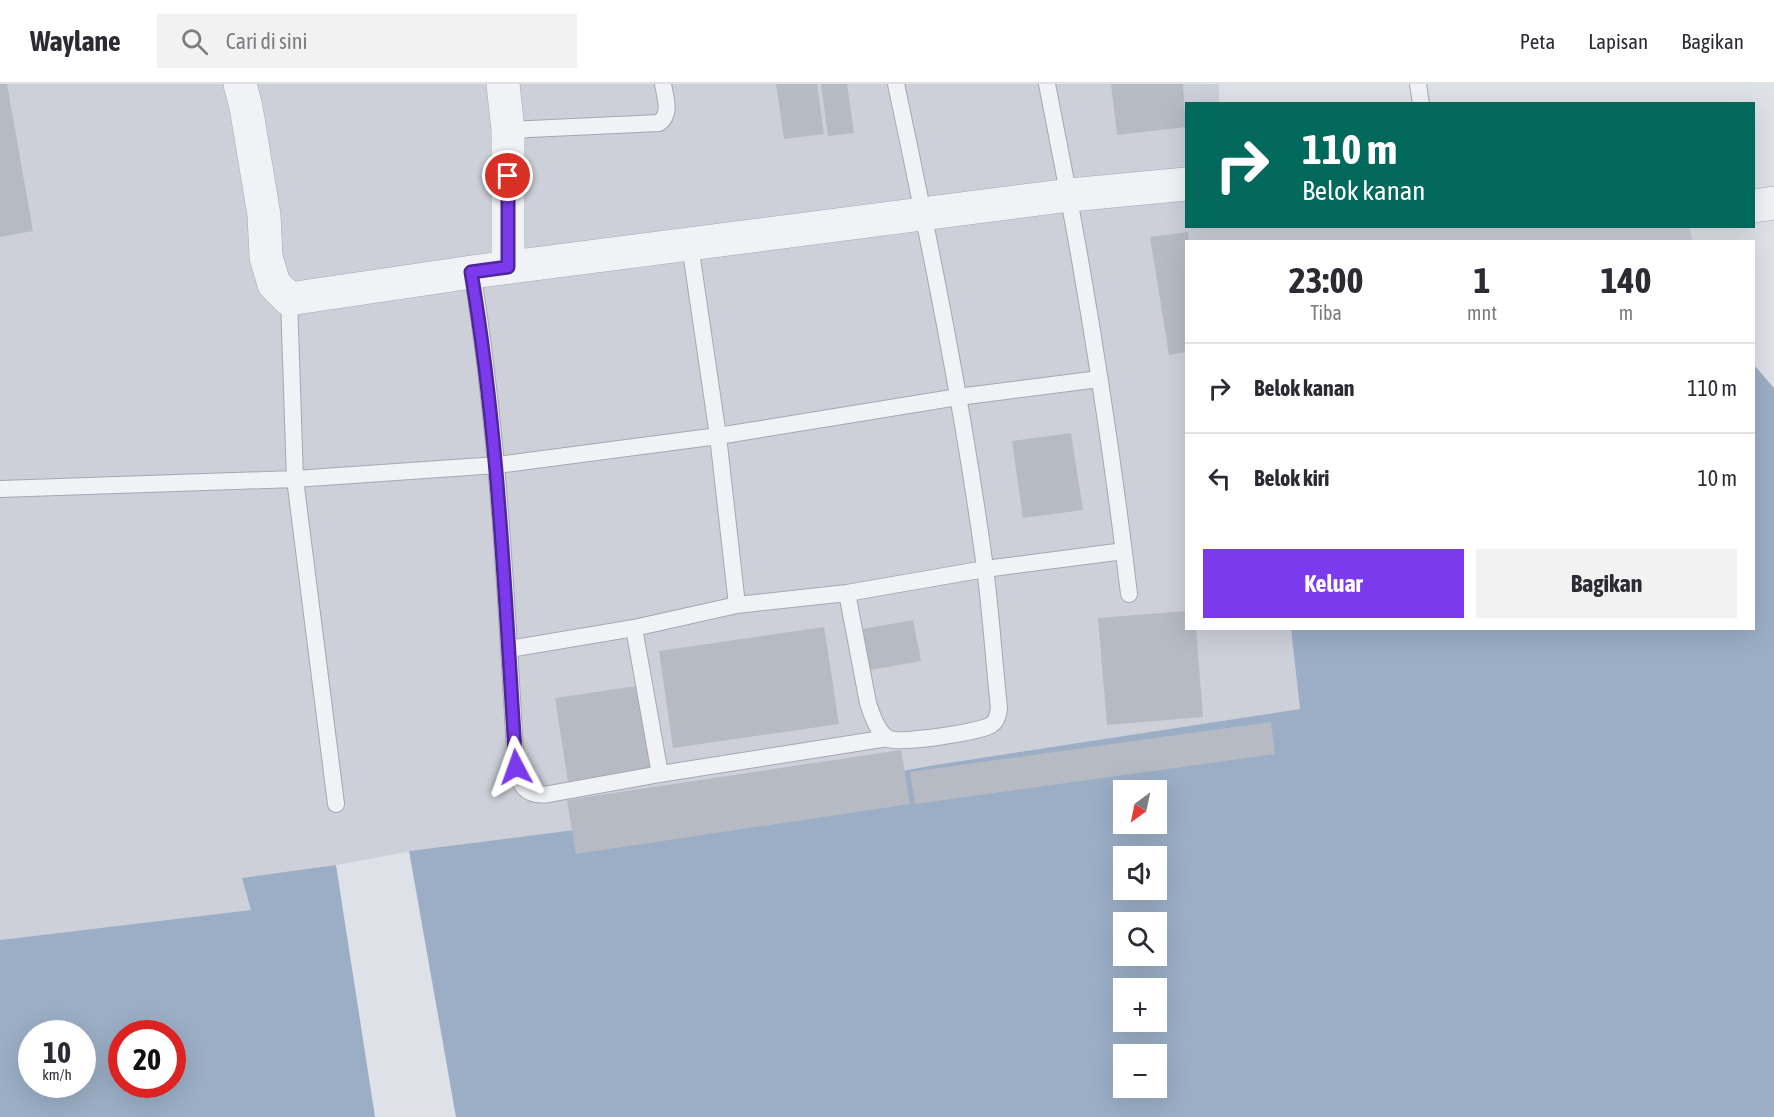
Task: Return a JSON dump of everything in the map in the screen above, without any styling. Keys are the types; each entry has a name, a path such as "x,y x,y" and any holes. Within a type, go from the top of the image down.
{"street":[{"path":"240,84 246,106 264,215 266,257 274,284 289,299 508,267 1070,195 1185,184"},
{"path":"503,84 508,130 508,267"},
{"path":"1755,206 1774,203"}],"lane":[{"path":"508,130 659,123 666,116 667,111 663,84"},
{"path":"471,272 481,330 496,465 516,767 518,779 525,791 540,795 888,738 901,741 974,731 990,726 997,719 999,708 985,569 958,397 896,84"},
{"path":"1047,84 1070,195 1129,594"},
{"path":"1418,84 1421,102"},
{"path":"690,244 718,436 737,605"},
{"path":"289,299 295,479 336,804"},
{"path":"0,489 295,479 496,465 718,436 958,397 1099,379"},
{"path":"509,649 634,628 737,605 847,593 985,569 1124,551"},
{"path":"847,593 868,703 878,727 888,738"},
{"path":"634,628 660,774"}],"shaded area":[{"path":"0,84 1219,84 1219,102 1185,102 1185,228 1690,228 1693,240 1185,240 1185,630 1291,630 1300,709 935,765 574,830 409,851 336,865 243,878 252,910 0,940"}],"water":[{"path":"1755,366 1774,388 1774,1117 0,1117 0,940 251,910 242,878 336,865 409,851 574,830 935,765 1300,709 1291,630 1755,630"}],"pier":[{"path":"409,851 456,1117 375,1117 336,865"}],"building":[{"path":"0,84 7,84 33,231 0,237"},
{"path":"776,84 817,84 824,134 784,139"},
{"path":"821,84 847,84 854,133 828,136"},
{"path":"1111,84 1183,84 1185,127 1117,135"},
{"path":"1188,232 1189,240 1185,240 1185,352 1169,355 1150,237"},
{"path":"1071,433 1083,510 1023,518 1012,441"},
{"path":"1185,611 1185,630 1196,630 1203,717 1107,725 1098,618"},
{"path":"913,620 921,661 870,670 863,629"},
{"path":"824,627 839,724 673,748 659,651"},
{"path":"637,686 651,770 568,782 555,698"},
{"path":"1271,722 1275,754 915,804 910,772"},
{"path":"901,750 910,804 576,854 567,800"}],"route":[{"path":"508,176 508,267 471,272 481,330 496,465 516,767"}]}
